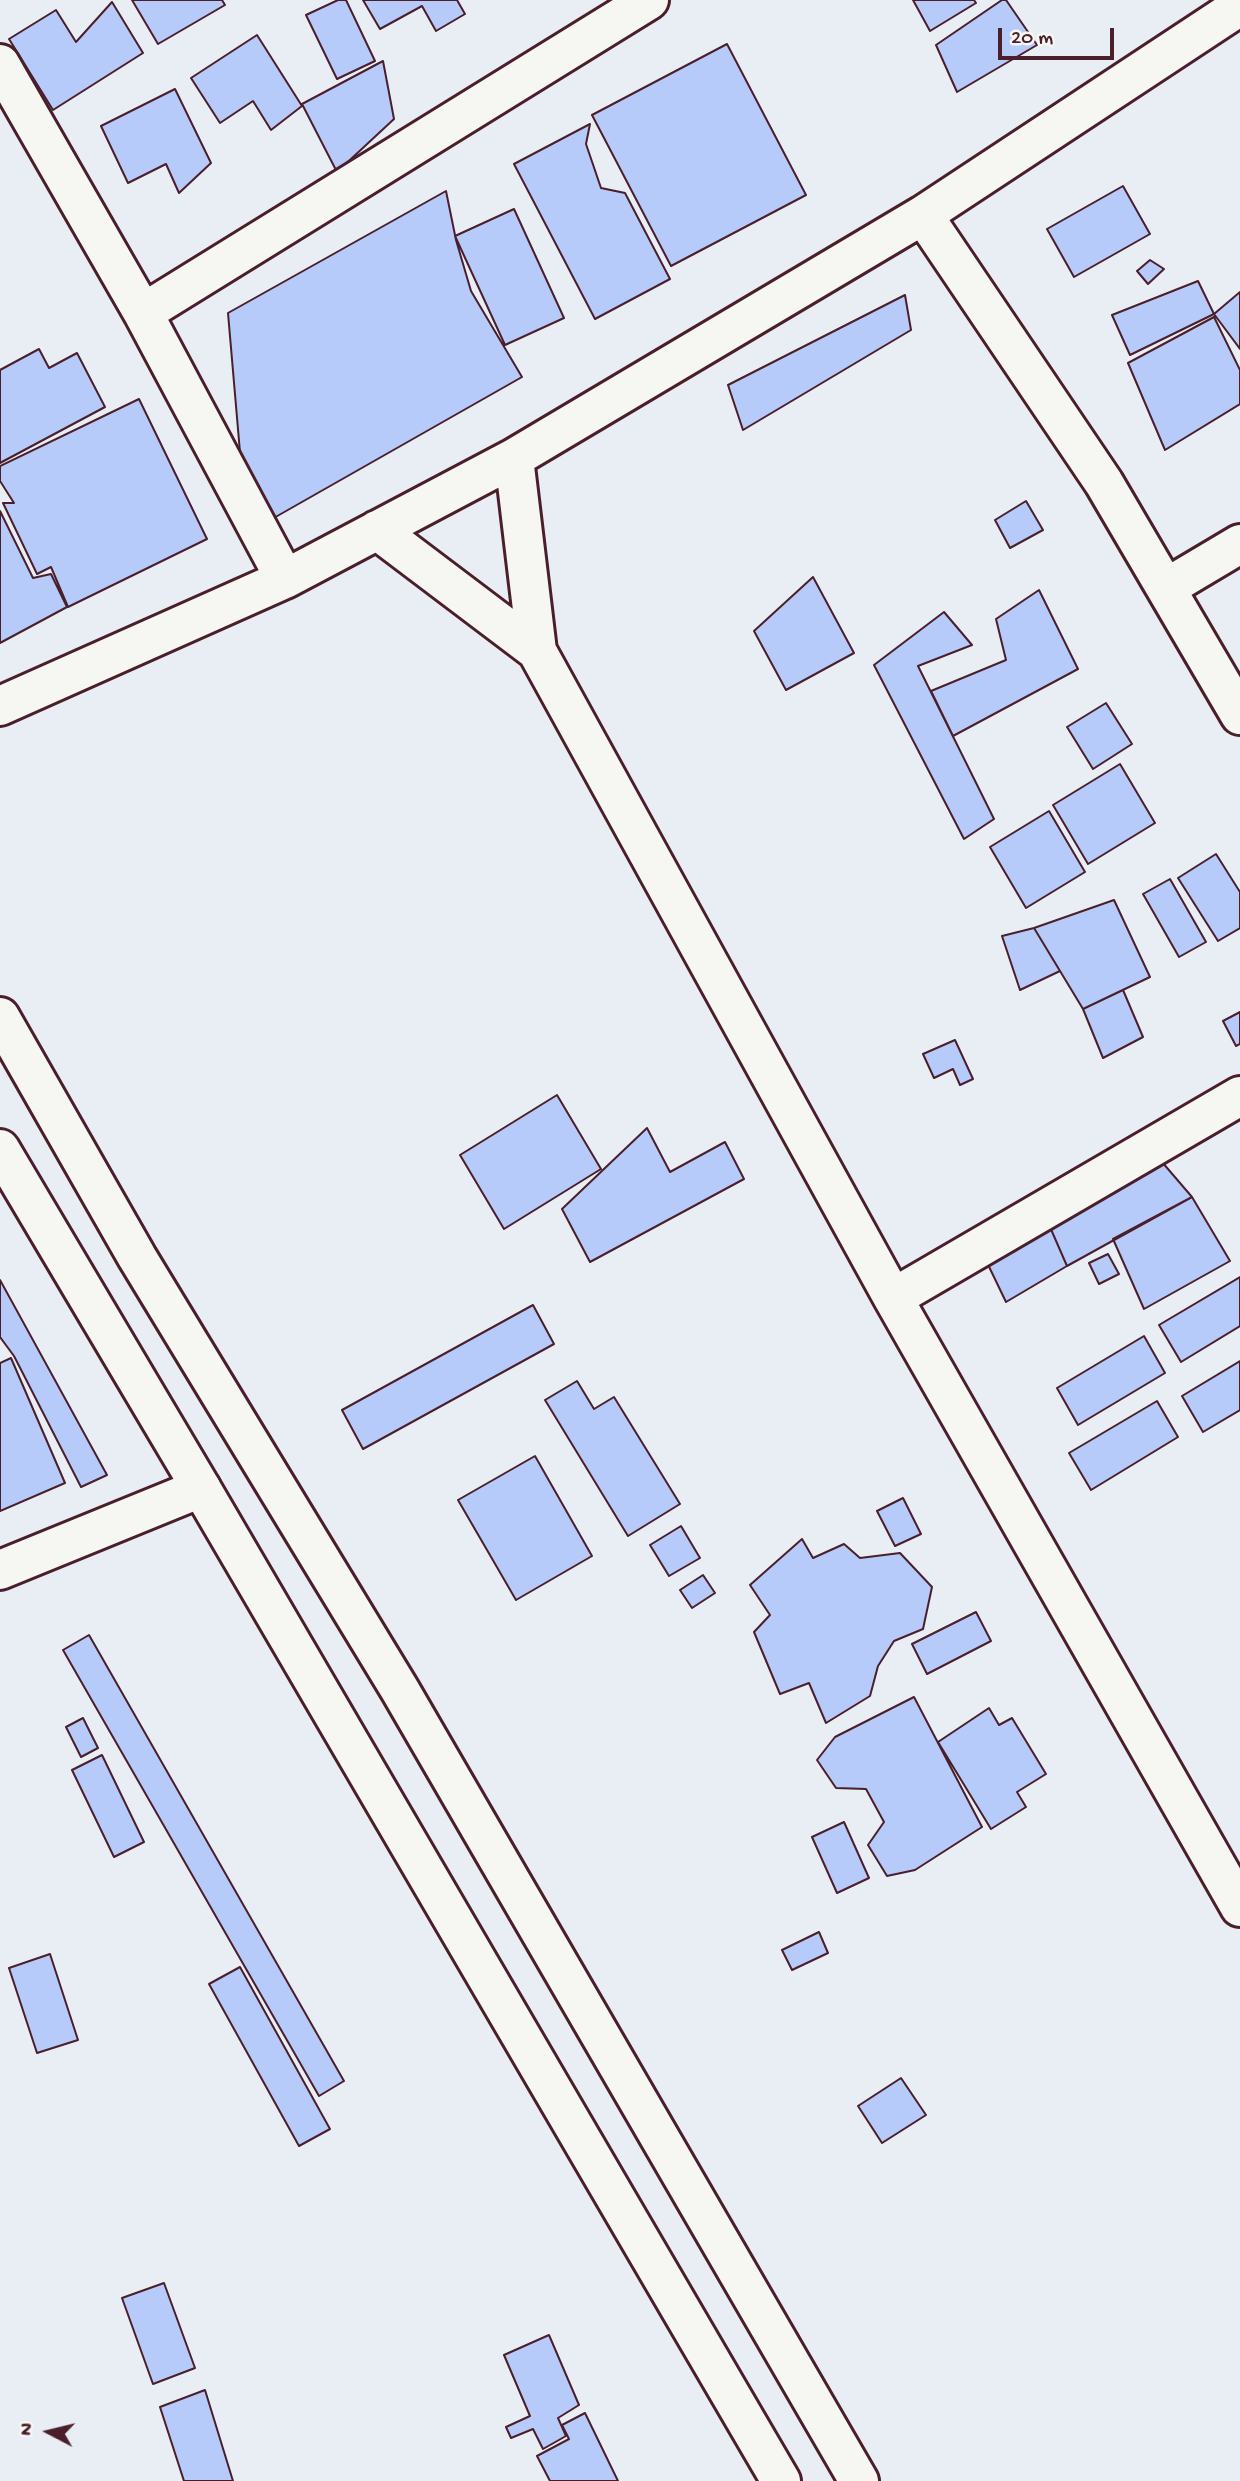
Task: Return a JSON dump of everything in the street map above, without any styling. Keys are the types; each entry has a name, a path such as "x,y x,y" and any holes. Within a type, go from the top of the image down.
{"street":[{"path":"143,313 649,0"},
{"path":"0,706 285,579 514,458 923,215 1240,6"},
{"path":"0,64 143,313 285,579"},
{"path":"923,215 1104,483 1240,715"},
{"path":"514,458 537,651 893,1298 1240,1907"},
{"path":"377,530 537,651"},
{"path":"1166,588 1240,544"},
{"path":"0,1017 137,1257 400,1690 859,2481"},
{"path":"893,1298 1240,1096"},
{"path":"0,1149 781,2481"},
{"path":"0,1570 201,1488"}],"building":[{"path":"132,0 222,0 225,5 158,44"},
{"path":"338,0 346,0 375,61 337,79 306,15"},
{"path":"363,0 457,0 465,14 436,31 422,6 380,29"},
{"path":"913,0 974,0 976,3 930,31"},
{"path":"1002,0 1006,0 1037,45 957,92 936,45"},
{"path":"112,2 143,53 53,110 9,39 56,10 76,42"},
{"path":"257,35 302,106 271,130 253,101 220,123 191,78"},
{"path":"727,44 806,195 671,266 592,115"},
{"path":"383,61 394,119 337,172 302,104"},
{"path":"175,89 211,163 179,193 166,164 128,183 101,126"},
{"path":"590,124 586,144 601,188 625,193 670,279 595,319 514,164"},
{"path":"1123,186 1150,234 1074,277 1047,229"},
{"path":"446,191 456,240 471,291 522,377 272,519 241,464 228,313"},
{"path":"514,209 564,318 505,345 455,236"},
{"path":"1150,260 1164,269 1148,284 1137,271"},
{"path":"1198,281 1214,314 1130,355 1112,315"},
{"path":"1240,292 1240,349 1214,314"},
{"path":"905,295 911,330 743,430 728,385"},
{"path":"1214,317 1240,370 1240,404 1165,450 1128,363"},
{"path":"39,349 49,368 77,353 105,407 0,463 0,370"},
{"path":"139,399 207,539 68,607 51,567 37,574 3,503 14,503 0,481 0,466"},
{"path":"1026,501 1043,530 1010,548 995,520"},
{"path":"0,511 33,578 51,574 67,607 0,643"},
{"path":"813,577 854,653 786,690 754,631"},
{"path":"1039,590 1078,669 953,736 931,691 1006,660 996,619"},
{"path":"944,612 972,645 918,666 994,819 964,839 874,665"},
{"path":"1106,703 1132,744 1093,769 1067,727"},
{"path":"1120,764 1155,823 1088,864 1053,805"},
{"path":"1049,811 1085,872 1026,908 990,847"},
{"path":"1216,854 1240,892 1240,928 1218,941 1178,878"},
{"path":"1170,879 1206,942 1179,957 1143,894"},
{"path":"1114,900 1150,977 1083,1009 1034,928"},
{"path":"1034,928 1060,971 1020,990 1002,936"},
{"path":"1123,990 1143,1037 1103,1058 1083,1009"},
{"path":"1240,1012 1240,1044 1236,1046 1223,1021"},
{"path":"955,1040 973,1079 960,1085 953,1069 934,1078 923,1054"},
{"path":"557,1095 601,1169 504,1229 460,1155"},
{"path":"647,1128 670,1172 725,1142 744,1179 590,1262 562,1209"},
{"path":"1150,1148 1192,1197 1067,1266 1043,1211"},
{"path":"1192,1197 1230,1261 1144,1309 1113,1239"},
{"path":"1043,1211 1067,1266 1006,1302 980,1248"},
{"path":"1108,1254 1119,1274 1099,1284 1089,1263"},
{"path":"1240,1277 1240,1326 1181,1362 1159,1325"},
{"path":"0,1280 107,1475 81,1487 14,1356 0,1337"},
{"path":"533,1305 554,1344 363,1449 342,1410"},
{"path":"1144,1336 1165,1373 1078,1425 1057,1388"},
{"path":"11,1358 65,1483 0,1511 0,1363"},
{"path":"1240,1361 1240,1410 1203,1432 1182,1396"},
{"path":"577,1381 594,1409 614,1397 680,1504 628,1536 545,1400"},
{"path":"1157,1401 1178,1437 1091,1490 1069,1453"},
{"path":"535,1456 592,1556 516,1600 458,1500"},
{"path":"903,1498 921,1534 895,1546 877,1511"},
{"path":"681,1526 700,1558 669,1576 650,1545"},
{"path":"802,1539 813,1558 844,1544 860,1558 900,1553 932,1587 923,1629 894,1641 878,1666 870,1696 826,1723 809,1683 780,1694 754,1632 770,1615 750,1585"},
{"path":"703,1575 715,1593 692,1608 680,1590"},
{"path":"976,1612 991,1641 927,1674 912,1644"},
{"path":"89,1635 344,2081 319,2096 63,1650"},
{"path":"914,1697 982,1827 915,1870 887,1876 868,1845 884,1822 866,1789 836,1788 817,1760 835,1737"},
{"path":"989,1708 999,1725 1012,1718 1046,1774 1017,1792 1026,1807 991,1829 938,1742"},
{"path":"83,1718 98,1748 81,1757 66,1727"},
{"path":"102,1755 144,1842 114,1857 72,1770"},
{"path":"844,1822 869,1878 837,1893 812,1837"},
{"path":"819,1932 828,1953 792,1970 782,1950"},
{"path":"50,1954 78,2040 37,2053 9,1968"},
{"path":"240,1967 330,2129 299,2146 209,1984"},
{"path":"901,2078 926,2115 882,2143 858,2106"},
{"path":"164,2283 195,2368 153,2384 122,2298"},
{"path":"549,2335 579,2405 558,2418 566,2436 543,2449 533,2429 511,2438 506,2427 530,2416 504,2355"},
{"path":"205,2390 233,2481 184,2481 160,2407"},
{"path":"585,2413 618,2481 550,2481 537,2456 569,2439 562,2425"}]}
